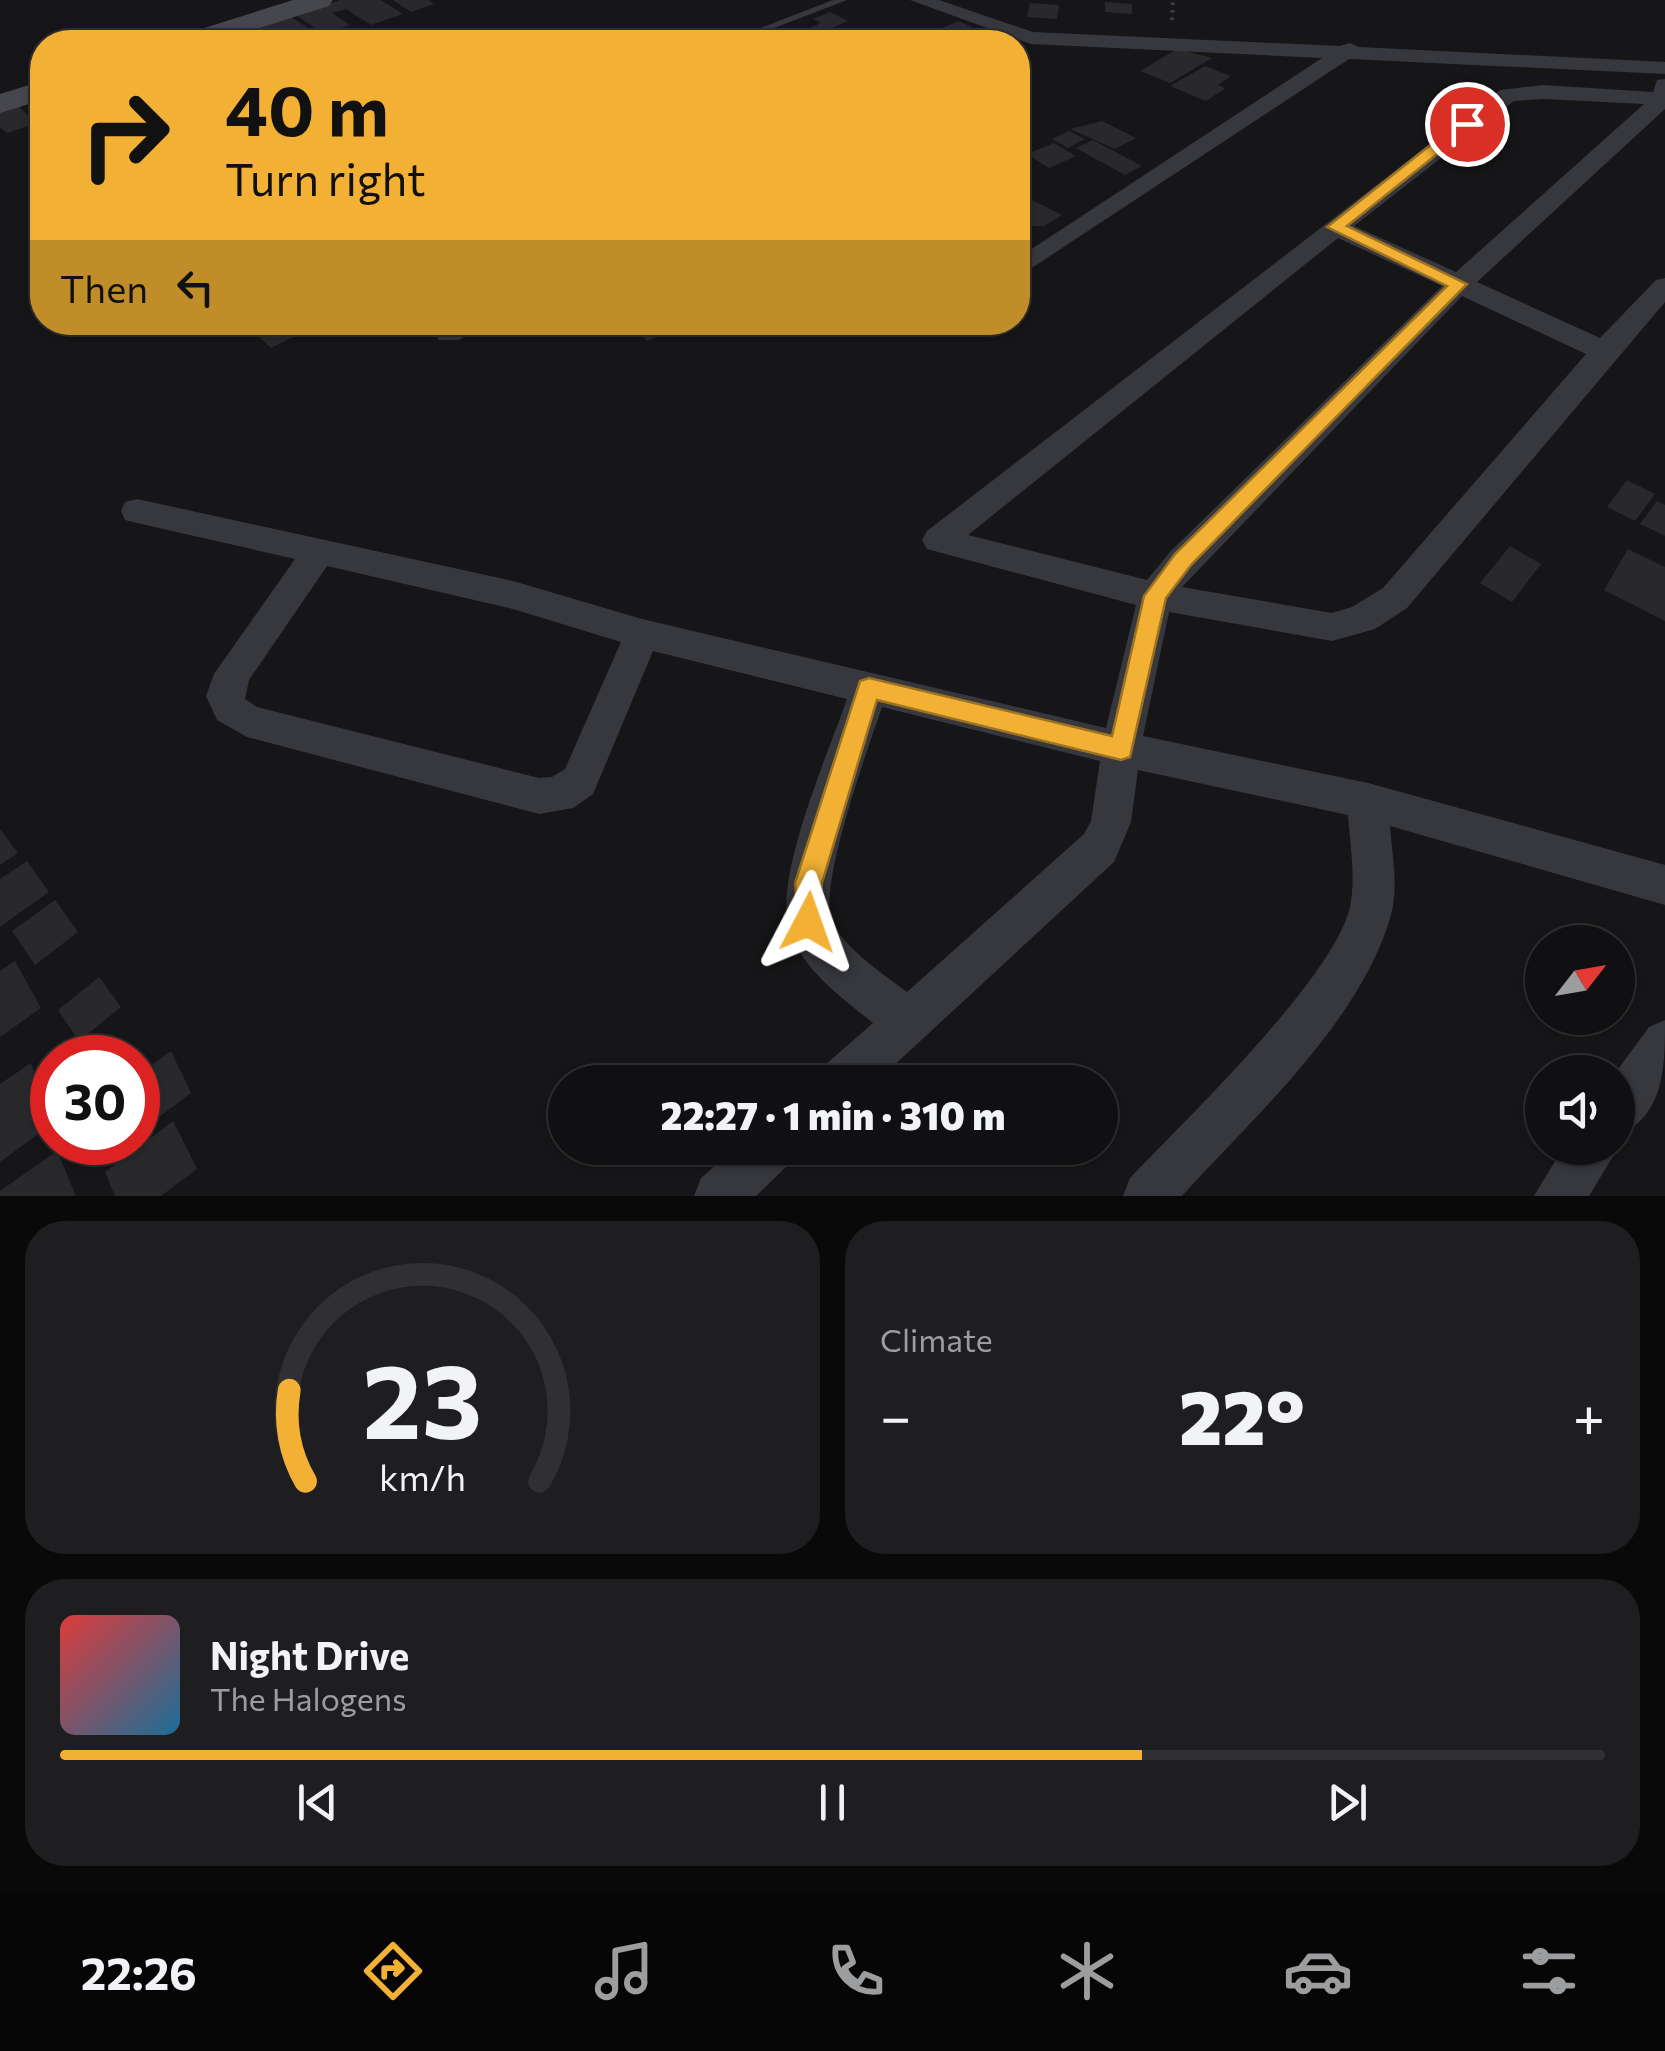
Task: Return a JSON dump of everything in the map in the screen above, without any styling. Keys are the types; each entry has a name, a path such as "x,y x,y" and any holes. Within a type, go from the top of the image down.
{"street":[{"path":"226,30 320,0"},
{"path":"920,0 994,30"},
{"path":"1030,42 1350,49 1665,68"},
{"path":"1030,262 1350,49"},
{"path":"0,104 30,94"},
{"path":"1664,94 1508,95 939,540 1155,596 1332,627 1362,619 1395,598 1604,351 1665,286"},
{"path":"861,1065 1099,848 1111,822 1121,749 1155,596 1183,560 1459,284 1664,94"},
{"path":"1336,227 1604,351"},
{"path":"136,511 513,596 642,634 1121,749 1368,801 1665,884"},
{"path":"320,551 232,674 225,696 230,709 247,721 540,796 559,794 579,781 642,634"},
{"path":"869,688 808,883 808,922 826,950 908,1023"},
{"path":"1148,1196 1307,1019 1360,944 1371,908 1368,801"},
{"path":"1635,1087 1665,1043"},
{"path":"718,1196 753,1165"},
{"path":"1560,1196 1581,1165"}],"lane":[{"path":"762,30 842,0"}],"building":[{"path":"340,0 381,0 403,14 371,25 346,9 332,13 350,25 336,30 318,30 297,16"},
{"path":"393,0 428,0 434,4 411,12"},
{"path":"1105,2 1132,4 1132,14 1105,12"},
{"path":"1030,3 1059,5 1057,19 1027,17"},
{"path":"830,12 848,21 832,28 837,30 805,30 821,23 813,19"},
{"path":"290,16 311,30 264,30 260,27"},
{"path":"959,21 977,30 937,30"},
{"path":"1177,49 1212,58 1170,83 1140,71"},
{"path":"1205,66 1231,76 1218,85 1226,88 1206,101 1170,86"},
{"path":"16,104 30,117 30,125 7,133 0,127 0,109"},
{"path":"1102,121 1136,138 1115,149 1070,129"},
{"path":"1069,131 1085,139 1068,148 1052,139"},
{"path":"1093,140 1142,166 1125,175 1076,148"},
{"path":"1054,143 1076,156 1049,168 1030,153"},
{"path":"1030,199 1062,215 1044,226 1032,226"},
{"path":"258,335 298,335 271,348"},
{"path":"1627,480 1655,494 1635,521 1607,507"},
{"path":"1657,501 1665,505 1665,536 1640,524"},
{"path":"1510,546 1541,564 1512,602 1480,583"},
{"path":"1628,549 1665,567 1665,621 1604,590"},
{"path":"0,829 18,853 0,865"},
{"path":"27,861 49,892 0,927 0,879"},
{"path":"55,900 78,932 35,965 12,931"},
{"path":"15,961 41,1008 0,1037 0,971"},
{"path":"99,977 121,1007 86,1035 75,1035 58,1010"},
{"path":"171,1051 191,1093 160,1116 160,1059"},
{"path":"30,1064 30,1140 0,1162 0,1084"},
{"path":"173,1121 197,1169 161,1196 115,1196 105,1172 114,1165 160,1165 160,1131"},
{"path":"37,1165 63,1165 76,1196 0,1196 0,1191"}],"route":[{"path":"808,922 808,883 869,688 1121,749 1155,596 1183,560 1459,284 1336,227 1467,124"}]}
